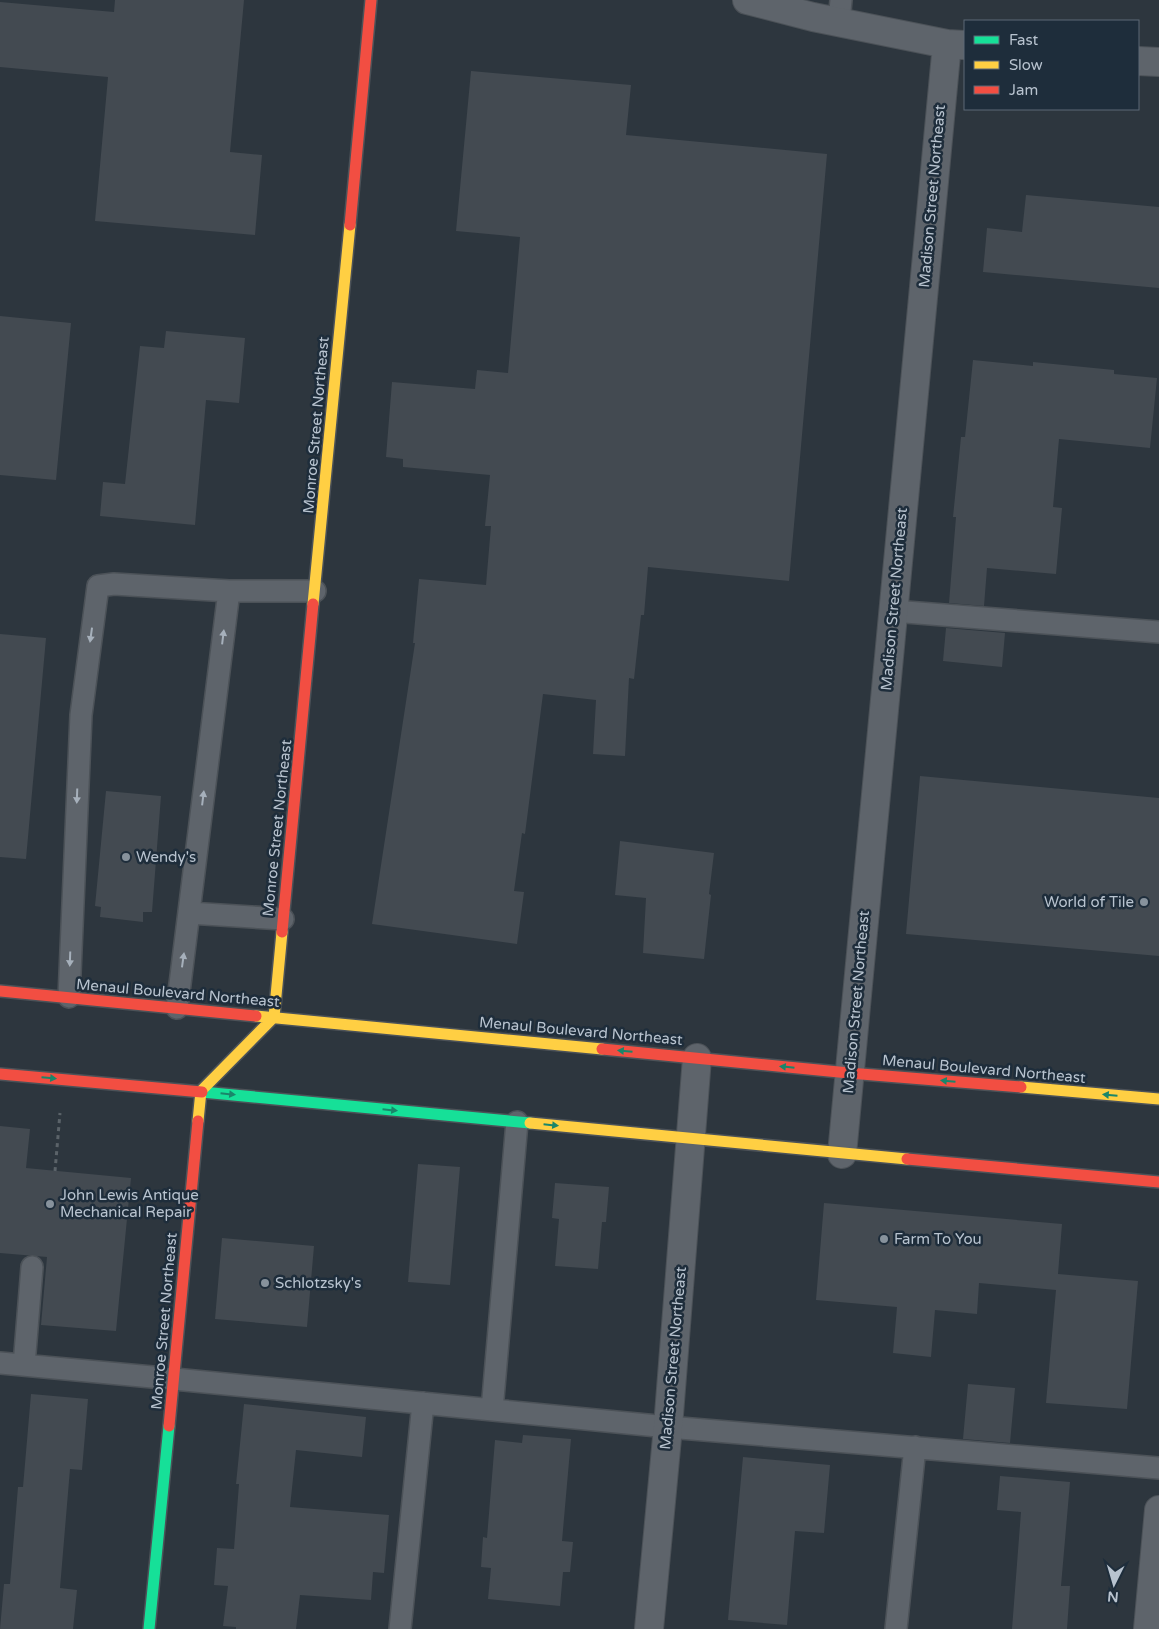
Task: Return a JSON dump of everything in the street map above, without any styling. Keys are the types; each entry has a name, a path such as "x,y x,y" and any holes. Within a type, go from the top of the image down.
{"main road":[{"name":"Monroe Street Northeast","path":"274,1017 371,0"},
{"name":"Menaul Boulevard Northeast","path":"0,991 849,1073 1159,1099"},
{"path":"201,1091 274,1017"},
{"path":"0,1074 201,1091 842,1154 1159,1182"},
{"name":"Monroe Street Northeast","path":"149,1629 201,1091"}],"street":[{"path":"758,1 840,11 956,45"},
{"name":"Madison Street Northeast","path":"842,1154 893,611 956,45"},
{"path":"1139,61 1159,62"},
{"name":"Madison Street Northeast","path":"649,1629 668,1427 697,1058"},
{"path":"1148,1629 1159,1510"}],"lane":[{"path":"69,998 80,715 98,586 114,584 229,591 315,591"},
{"path":"176,1008 229,591"},
{"path":"893,611 1159,632"},
{"path":"189,913 283,919"},
{"path":"492,1410 517,1122"},
{"path":"24,1365 32,1267"},
{"path":"0,1363 174,1378 668,1427 1159,1468"},
{"path":"400,1629 423,1403"},
{"path":"896,1629 915,1448"}],"path":[{"path":"54,1171 60,1113"}],"building":[{"path":"115,0 244,0 230,152 262,155 255,235 95,221 108,77 0,67 0,2 114,12"},
{"path":"471,71 631,85 626,135 827,154 789,581 648,567 644,615 641,615 634,679 629,678 625,756 593,754 596,700 543,694 525,834 522,833 514,891 524,892 517,944 372,924 415,643 413,643 419,579 486,585 491,526 485,526 490,475 403,467 403,459 386,457 392,382 475,389 477,370 508,373 520,237 456,231"},
{"path":"1026,195 1159,207 1159,288 983,272 987,228 1022,232"},
{"path":"0,316 71,323 56,480 0,475"},
{"path":"166,331 245,338 239,403 206,400 195,525 100,516 103,482 125,484 140,346 164,348"},
{"path":"973,360 1033,366 1033,362 1114,370 1114,374 1157,378 1150,448 1059,439 1053,507 1062,508 1056,574 987,568 984,606 949,603 956,517 953,517 961,437 965,437"},
{"path":"946,628 1005,633 1002,667 943,661"},
{"path":"0,634 46,638 26,859 0,857"},
{"path":"920,776 1159,798 1159,956 906,934"},
{"path":"106,791 161,796 152,912 143,912 143,922 100,917 101,907 95,906"},
{"path":"620,841 714,853 704,959 643,953 646,898 615,895"},
{"path":"0,1126 30,1129 26,1168 131,1178 116,1331 41,1325 47,1257 0,1253"},
{"path":"418,1164 460,1167 450,1285 408,1282"},
{"path":"555,1183 609,1187 606,1222 602,1222 598,1269 555,1266 559,1219 552,1218"},
{"path":"824,1203 1062,1224 1058,1274 1138,1281 1127,1409 1046,1403 1056,1290 979,1283 977,1314 935,1310 931,1357 893,1353 897,1307 816,1300"},
{"name":"Schlotzsky's","path":"222,1238 314,1246 307,1327 215,1319"},
{"path":"968,1384 1015,1388 1010,1443 963,1439"},
{"path":"31,1394 88,1399 82,1470 70,1469 60,1588 77,1590 73,1629 0,1629 4,1584 10,1584 18,1487 23,1487"},
{"path":"244,1404 366,1417 362,1457 296,1450 290,1507 389,1515 384,1573 373,1572 371,1600 300,1595 296,1629 236,1629 236,1627 223,1626 228,1586 214,1585 217,1548 234,1549 239,1484 236,1484"},
{"path":"523,1435 571,1439 562,1541 573,1542 570,1572 563,1572 560,1606 488,1599 491,1568 481,1567 483,1537 487,1538 495,1440 522,1443"},
{"path":"743,1457 830,1465 824,1533 795,1531 787,1625 728,1620"},
{"path":"1000,1476 1070,1482 1061,1586 1070,1586 1067,1629 1012,1629 1021,1512 997,1510"}],"traffic: fast":[{"path":"202,1092 530,1123"},
{"path":"149,1629 169,1426"}],"traffic: slow":[{"path":"313,604 350,225"},
{"path":"198,1121 201,1091 274,1017 282,932"},
{"path":"256,1016 602,1049"},
{"path":"1021,1087 1159,1099"},
{"path":"530,1123 907,1159"}],"traffic: jam":[{"path":"350,225 371,0"},
{"path":"282,932 313,604"},
{"path":"0,991 256,1016"},
{"path":"602,1049 849,1073 1021,1087"},
{"path":"0,1074 202,1092"},
{"path":"169,1426 198,1121"},
{"path":"907,1159 1159,1182"}],"place":[{"name":"Wendy's","path":"126,857"},
{"name":"World of Tile","path":"1144,902"},
{"name":"John Lewis Antique Mechanical Repair","path":"50,1204"},
{"name":"Farm To You","path":"884,1239"},
{"name":"Schlotzsky's","path":"265,1283"}]}
